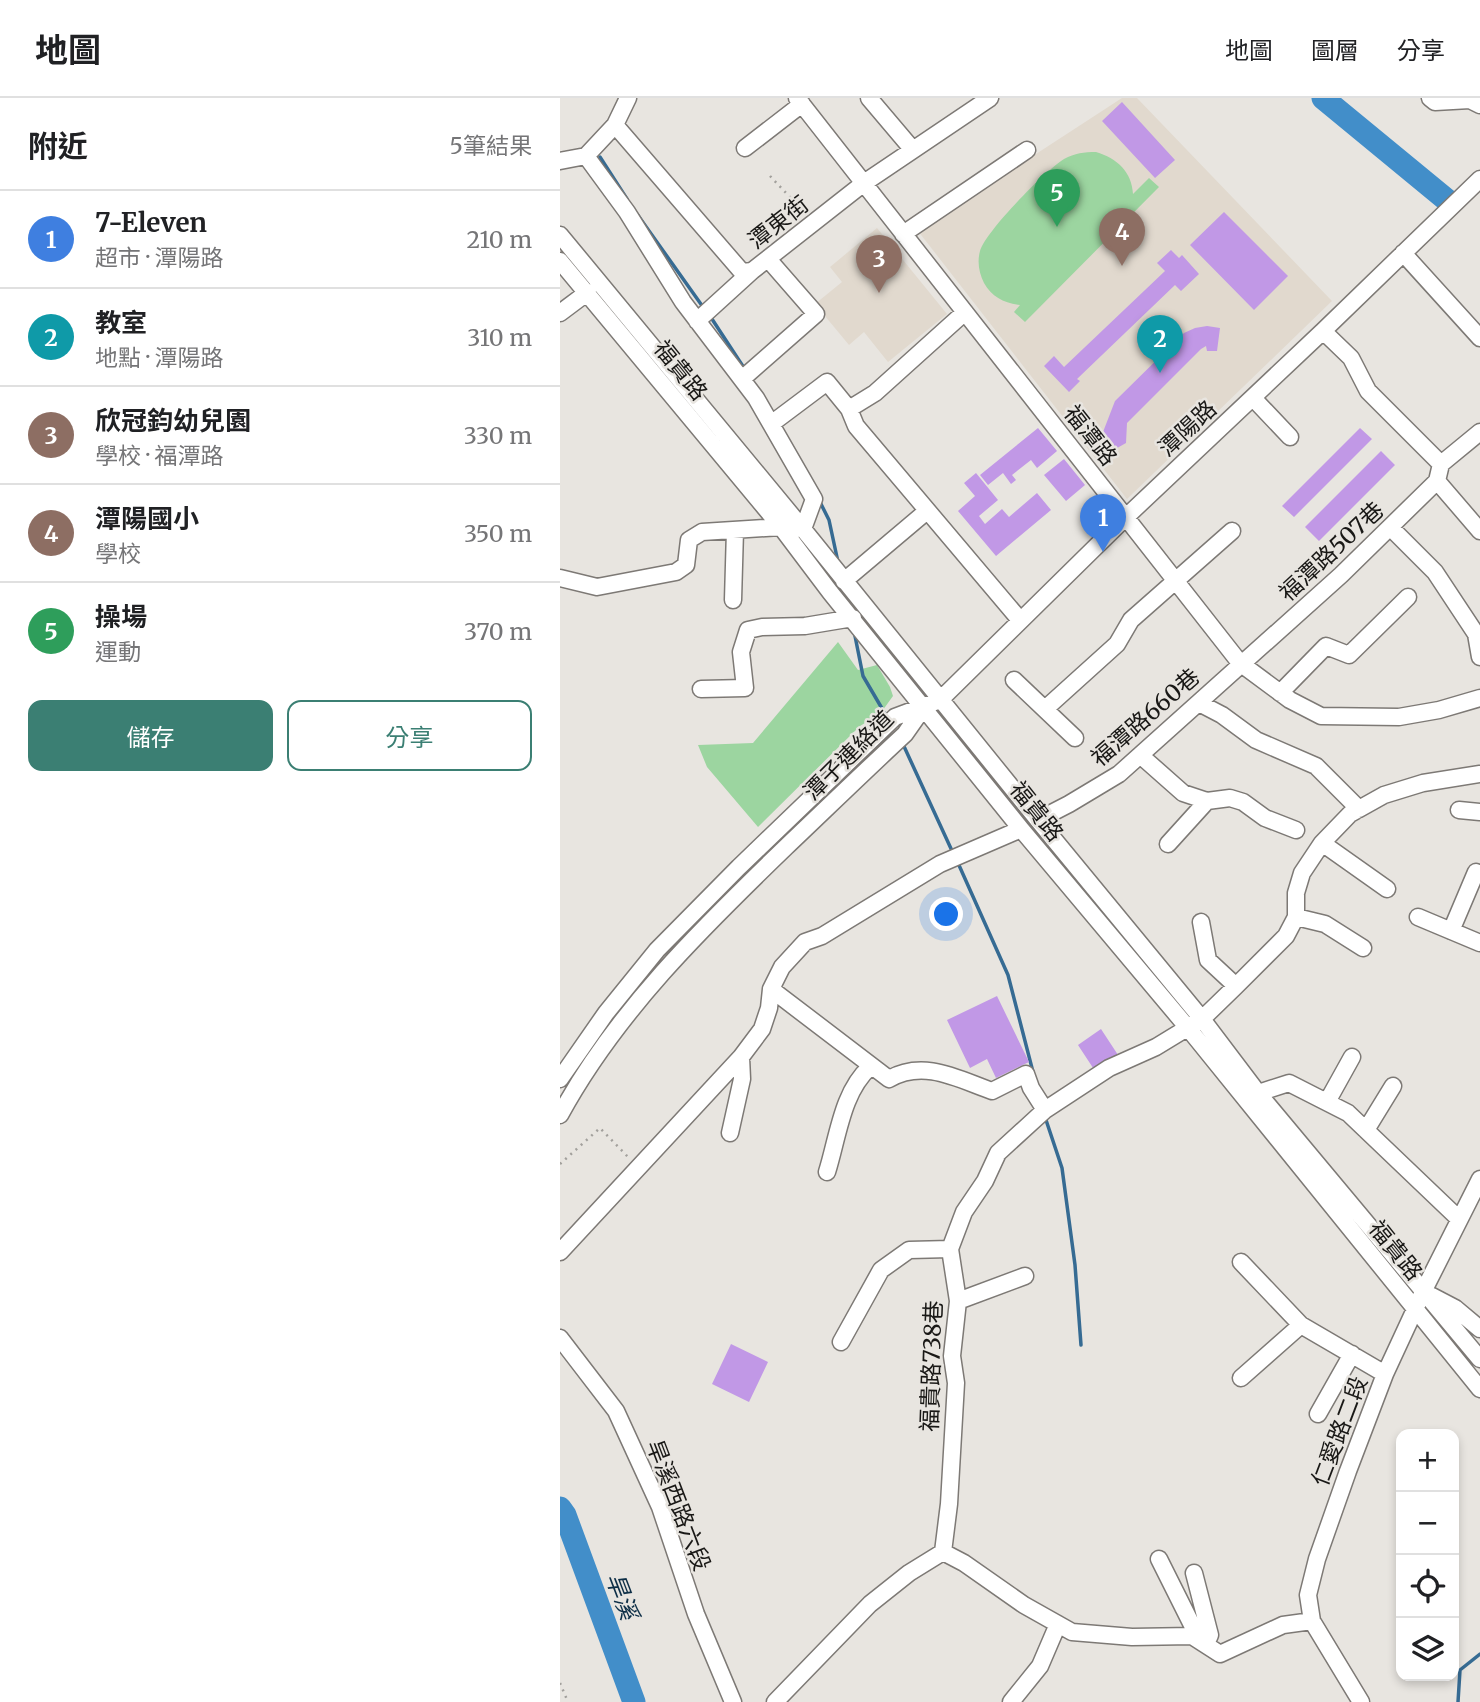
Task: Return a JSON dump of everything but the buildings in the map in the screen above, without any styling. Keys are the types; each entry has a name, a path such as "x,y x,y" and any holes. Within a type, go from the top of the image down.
{"street":[{"path":"560,161 586,156 615,125 628,98"},
{"path":"869,98 913,150"},
{"name":"潭東街","path":"615,125 742,272 752,271 864,183 990,98"},
{"path":"1430,98 1435,102 1469,100 1480,105"},
{"path":"745,148 800,101"},
{"name":"福潭路","path":"800,101 1241,663 1280,693 1321,716 1399,717 1439,710 1480,698"},
{"path":"903,234 1027,150"},
{"path":"560,578 597,587 676,572 686,565 689,540 702,531 781,527 803,529 814,499 743,379 683,302 626,212 586,156"},
{"name":"潭陽路","path":"923,707 940,700 1126,517 1480,179"},
{"name":"福貴路","path":"560,235 1202,1019 1258,1093 1480,1359"},
{"path":"1403,253 1480,338"},
{"path":"743,379 816,314 768,258"},
{"name":"福貴路","path":"560,261 781,527 1021,829 1188,1028 1480,1389"},
{"path":"697,321 752,271"},
{"path":"560,313 588,292"},
{"path":"849,409 875,393 965,313"},
{"path":"1323,331 1351,358 1368,391 1441,464"},
{"path":"771,424 827,382 849,409 856,426 1020,620"},
{"path":"1253,398 1290,436"},
{"path":"1480,432 1441,464 1437,481 1480,531"},
{"name":"福潭路507巷","path":"1241,663 1341,575 1437,481"},
{"path":"844,581 928,511"},
{"path":"1390,527 1435,572 1476,634 1480,657"},
{"path":"733,600 735,530"},
{"path":"1045,709 1117,644 1130,620 1178,581 1232,531"},
{"path":"1280,693 1326,646 1349,655 1408,597"},
{"path":"701,689 745,688 741,652 748,629 805,626 853,618"},
{"name":"福潭路660巷","path":"1038,820 1119,774 1241,663"},
{"path":"1014,680 1075,738"},
{"path":"1199,703 1222,715 1256,740 1316,766 1359,809"},
{"name":"潭子連絡道","path":"560,1079 585,1041 627,987 698,908 895,717 923,707"},
{"name":"潭子連絡道","path":"564,1108 618,1027 672,962 753,878 905,734 923,707"},
{"path":"1140,755 1183,793 1207,801 1230,798 1243,802 1265,818 1296,830"},
{"path":"1363,948 1325,924 1296,917 1296,893 1302,873 1322,843 1350,814 1384,795 1423,783 1480,774"},
{"path":"1168,844 1207,801"},
{"path":"1460,810 1480,812"},
{"path":"560,1252 741,1056 762,1029 769,1008 771,989 782,967 804,942 822,936 940,864 1021,829"},
{"path":"1322,843 1387,888"},
{"path":"1451,931 1476,872"},
{"name":"福貴路738巷","path":"943,1552 956,1383 952,1356 958,1301 950,1249 964,1212 985,1181 999,1153 1045,1110 1109,1068 1156,1047 1202,1019 1286,936 1296,917"},
{"path":"1418,917 1480,943"},
{"path":"1201,922 1208,960 1236,986"},
{"path":"771,989 889,1079 901,1072 913,1070 948,1073 992,1091 1026,1074 1031,1088 1045,1110"},
{"path":"730,1133 743,1079 741,1056"},
{"path":"1327,1102 1352,1058"},
{"path":"827,1172 851,1090 870,1067"},
{"path":"1258,1093 1289,1083 1348,1113 1459,1219"},
{"path":"1366,1130 1393,1086"},
{"name":"仁愛路二段","path":"1361,1702 1312,1621 1308,1595 1317,1559 1385,1374 1480,1179"},
{"path":"841,1342 881,1270 909,1250 950,1249"},
{"path":"1241,1262 1301,1325 1385,1374"},
{"path":"958,1301 1026,1276"},
{"path":"1423,1292 1455,1308 1480,1329"},
{"path":"1241,1378 1301,1325"},
{"name":"旱溪西路六段","path":"560,1338 616,1411 660,1507 696,1614 733,1702"},
{"path":"1318,1414 1352,1354"},
{"path":"775,1702 870,1604 909,1573 943,1552 964,1563 1024,1605 1072,1632 1132,1637 1192,1636 1220,1654 1283,1625 1312,1621"},
{"path":"1159,1559 1203,1642"},
{"path":"1194,1573 1210,1635 1203,1642"},
{"path":"1011,1702 1040,1666 1058,1624"}],"path":[{"path":"770,176 814,223"},
{"path":"560,1164 600,1128 638,1168"},
{"path":"560,1683 568,1702"}],"shaded area":[{"path":"1122,98 1137,98 1332,301 1127,499 918,231"},
{"path":"877,228 947,314 888,362 864,332 849,345 815,304 842,282 830,267"}],"green space":[{"path":"1096,152 1111,158 1122,167 1130,179 1133,194 1149,178 1159,187 1025,322 1014,312 1020,305 999,298 984,283 979,267 980,251 1004,216 1055,165 1072,155"},
{"path":"838,642 858,670 877,665 893,696 880,714 860,726 758,827 707,767 698,745 753,743"}],"waterway":[{"path":"1323,98 1448,201"},
{"path":"600,157 627,199"},
{"path":"637,214 703,307"},
{"path":"710,316 746,371"},
{"path":"819,500 829,520 838,562"},
{"path":"854,631 863,676 887,717"},
{"path":"902,742 953,853"},
{"path":"958,863 1008,975 1033,1072"},
{"path":"1045,1117 1062,1168 1075,1265 1081,1345"},
{"name":"旱溪","path":"560,1508 565,1515 634,1702"},
{"path":"1458,1702 1460,1670 1480,1654"}],"place":[{"name":"操場","path":"1057,227"},
{"name":"潭陽國小","path":"1122,266"},
{"name":"欣冠鈞幼兒園","path":"879,293"},
{"name":"教室","path":"1160,373"},
{"name":"7-Eleven","path":"1103,552"}]}
